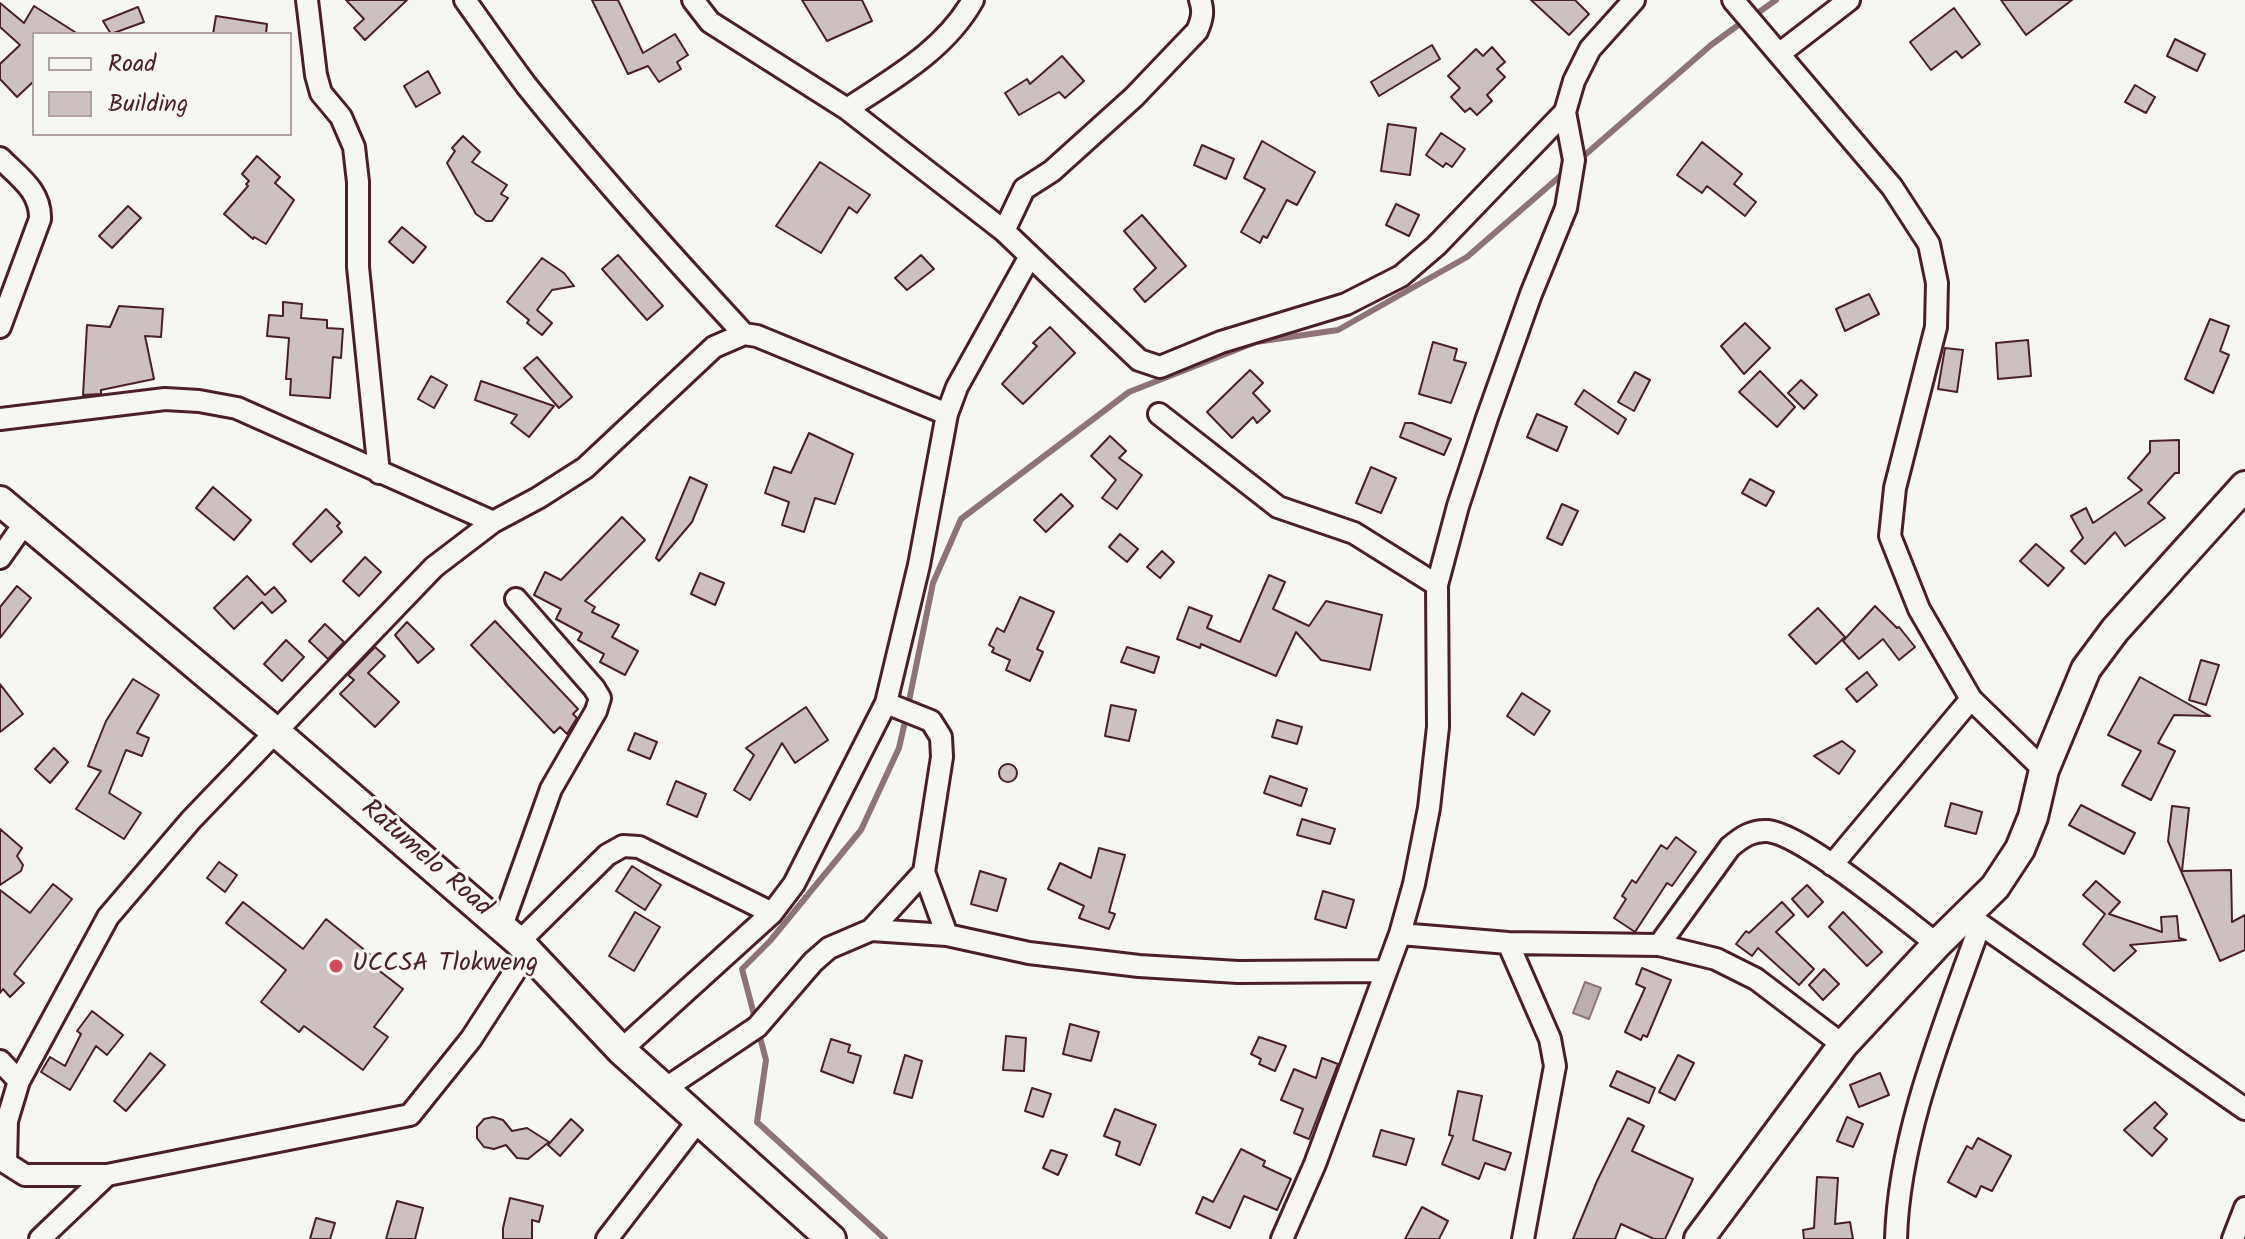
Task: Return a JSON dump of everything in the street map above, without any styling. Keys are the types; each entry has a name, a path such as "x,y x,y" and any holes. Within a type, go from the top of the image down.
{"street":[{"path":"307,0 321,93 341,117 354,147 358,182 358,267 379,473"},
{"path":"465,0 565,134 744,334"},
{"path":"693,0 710,22 847,109 1004,231 1139,360 1152,366 1167,366 1221,342 1346,304 1401,276 1436,246 1565,112"},
{"path":"847,109 928,55 973,0"},
{"path":"1004,231 1024,189 1052,171 1122,107 1197,31 1203,8 1200,0"},
{"path":"1282,1239 1315,1164 1400,934 1414,884 1429,808 1438,727 1437,585 1458,506 1487,418 1531,294 1566,208 1574,160 1565,112 1574,81 1590,49 1634,0"},
{"path":"1733,0 1892,187 1929,244 1935,262 1936,327 1895,488 1890,536 1919,609 1971,699 2044,770"},
{"path":"1779,54 1849,0"},
{"path":"0,158 41,204 40,219 0,327"},
{"path":"621,1050 772,913 794,884 886,703 919,565 947,414 957,387 1030,256"},
{"path":"516,599 600,698 596,711 551,789 516,940 471,1039 410,1115 107,1175 25,1175 6,1163 7,1121 19,1081 108,917 191,820 434,567 493,522 585,468 714,347 744,334 757,336 947,414"},
{"path":"0,419 165,399 237,408 493,522"},
{"path":"1159,414 1278,507 1354,533 1437,585"},
{"path":"1896,1239 1897,1200 1909,1147 1974,920 2020,849 2033,817 2044,770 2086,669 2115,630 2245,486"},
{"name":"Ratumelo Road","path":"0,501 277,733 516,940 663,1090 831,1239"},
{"path":"0,558 24,524"},
{"path":"1832,865 1971,699"},
{"path":"886,703 931,721 941,737 942,757 924,872 947,935"},
{"path":"1659,945 1730,847 1743,836 1758,831 1785,836 1832,865 1937,944"},
{"path":"516,940 607,855 623,846 639,847 772,913"},
{"path":"663,1090 757,1027 829,948 871,930 924,872"},
{"path":"1699,1239 1843,1045 1937,944 1974,920"},
{"path":"1974,920 2245,1109"},
{"path":"871,930 947,935 1029,953 1139,966 1238,972 1386,971"},
{"path":"1400,934 1508,943 1659,945 1716,959 1756,979 1843,1045"},
{"path":"1508,943 1550,1039 1555,1066 1523,1239"},
{"path":"0,1061 19,1081"},
{"path":"607,1239 698,1121"},
{"path":"40,1239 107,1175"},
{"path":"2233,1239 2245,1208"}],"shaded area":[{"path":"1585,982 1601,988 1589,1019 1573,1013"}],"building":[{"path":"346,0 407,0 365,40 354,28 364,19"},
{"path":"592,0 618,0 643,53 675,34 688,55 677,62 681,69 659,82 648,66 628,74"},
{"path":"802,0 862,0 872,21 827,41"},
{"path":"1531,0 1575,0 1589,14 1569,35"},
{"path":"2001,0 2072,0 2026,35"},
{"path":"0,3 24,23 34,6 75,32 32,32 32,83 17,97 0,79 0,64 20,45 0,27"},
{"path":"138,7 144,22 110,32 103,21"},
{"path":"1954,8 1980,44 1962,58 1956,51 1931,70 1910,42"},
{"path":"216,16 267,24 266,32 213,32"},
{"path":"2175,39 2205,54 2197,71 2167,56"},
{"path":"1432,45 1440,59 1379,96 1371,82"},
{"path":"1492,47 1505,62 1497,69 1505,77 1487,95 1492,101 1477,115 1470,108 1465,112 1451,97 1460,88 1448,76 1476,49 1483,56"},
{"path":"1062,56 1084,81 1065,98 1059,92 1019,115 1005,93 1027,79 1030,84"},
{"path":"428,71 440,93 416,107 404,86"},
{"path":"2135,85 2155,97 2146,113 2125,102"},
{"path":"1388,124 1416,128 1410,175 1381,171"},
{"path":"1441,133 1465,149 1452,167 1446,163 1443,167 1426,155"},
{"path":"463,136 480,152 472,162 507,185 501,194 508,198 492,221 486,221 476,214 447,163 455,151 452,148"},
{"path":"1262,141 1315,172 1297,205 1287,200 1267,238 1263,236 1260,243 1241,232 1265,189 1244,178"},
{"path":"1702,142 1742,174 1734,184 1756,202 1745,216 1707,186 1702,193 1677,175"},
{"path":"1202,145 1234,159 1226,179 1194,165"},
{"path":"257,156 280,177 275,183 294,200 266,244 253,239 224,214 248,186 249,181 242,174"},
{"path":"820,162 870,195 857,213 849,207 821,253 776,226"},
{"path":"1396,204 1419,215 1409,236 1386,225"},
{"path":"128,206 141,218 112,248 99,236"},
{"path":"1142,215 1186,266 1145,302 1134,289 1156,268 1124,231"},
{"path":"402,227 426,247 413,263 389,242"},
{"path":"618,255 663,306 647,320 602,269"},
{"path":"921,255 934,269 907,290 895,278"},
{"path":"542,258 564,273 574,286 552,290 537,310 552,323 542,335 507,302"},
{"path":"1869,294 1879,314 1845,331 1836,309"},
{"path":"283,302 302,304 301,318 327,320 327,328 343,329 341,358 333,357 330,398 290,395 291,379 286,379 289,338 267,336 269,315 283,316"},
{"path":"119,306 163,309 161,337 145,336 154,379 101,390 101,394 83,395 87,325 110,327"},
{"path":"2210,319 2229,326 2220,351 2229,355 2213,393 2185,379"},
{"path":"1745,323 1770,348 1744,374 1721,346"},
{"path":"1050,327 1075,353 1023,404 1002,384 1037,346 1033,343"},
{"path":"2028,340 2031,376 1998,379 1996,343"},
{"path":"1433,342 1457,349 1454,360 1466,363 1451,403 1419,394"},
{"path":"1945,348 1963,350 1957,392 1938,389"},
{"path":"537,357 572,397 559,408 524,368"},
{"path":"1250,370 1263,383 1253,393 1270,411 1257,423 1253,417 1232,438 1207,412"},
{"path":"1760,371 1795,407 1777,427 1739,392"},
{"path":"1635,372 1650,380 1634,411 1618,402"},
{"path":"431,376 447,385 434,408 418,399"},
{"path":"1801,380 1817,395 1804,409 1788,393"},
{"path":"481,381 554,406 529,437 511,423 517,415 475,400"},
{"path":"1584,390 1626,419 1618,434 1575,404"},
{"path":"1537,414 1567,427 1557,451 1527,437"},
{"path":"1405,423 1451,439 1444,455 1400,437"},
{"path":"809,433 853,454 835,504 815,498 804,532 782,525 789,502 765,493 774,467 791,473"},
{"path":"1110,436 1126,451 1119,458 1142,475 1117,509 1102,498 1116,480 1091,456"},
{"path":"2179,440 2179,473 2175,473 2148,503 2165,518 2125,546 2115,532 2085,564 2071,551 2083,538 2071,516 2086,508 2093,523 2142,490 2128,478 2150,452 2150,441"},
{"path":"1371,467 1396,478 1381,513 1356,503"},
{"path":"690,477 707,485 692,522 659,561 656,558"},
{"path":"1750,479 1774,492 1766,506 1742,493"},
{"path":"213,487 251,520 234,540 196,508"},
{"path":"1061,494 1073,506 1046,532 1034,520"},
{"path":"1562,504 1578,511 1562,545 1547,538"},
{"path":"326,509 340,523 337,526 342,532 311,562 293,544"},
{"path":"622,517 645,540 585,601 595,607 592,612 619,625 612,637 638,651 625,675 600,662 604,654 578,640 582,633 556,619 561,609 534,595 545,572 561,580"},
{"path":"1120,534 1138,549 1127,562 1109,547"},
{"path":"2036,544 2064,568 2048,586 2020,561"},
{"path":"1162,551 1174,562 1160,578 1147,567"},
{"path":"365,557 381,572 359,596 343,581"},
{"path":"700,573 724,583 715,605 691,594"},
{"path":"1269,575 1285,582 1273,609 1309,626 1326,601 1382,615 1370,670 1321,660 1296,632 1276,676 1201,644 1200,648 1177,639 1189,607 1212,616 1207,628 1240,642"},
{"path":"247,576 265,595 274,587 286,601 272,613 262,602 234,629 214,608"},
{"path":"17,586 31,598 0,638 0,607"},
{"path":"1020,597 1054,612 1037,649 1043,652 1030,681 1006,670 1010,660 992,652 994,648 989,645 997,628 1004,632"},
{"path":"1875,606 1899,627 1915,647 1899,660 1883,639 1859,659 1843,641"},
{"path":"1818,608 1845,637 1816,664 1789,635"},
{"path":"495,621 578,709 573,714 577,718 567,734 560,727 554,733 471,645"},
{"path":"407,622 434,649 418,663 395,635"},
{"path":"325,624 344,642 328,659 309,641"},
{"path":"286,640 304,657 282,681 264,664"},
{"path":"375,647 385,656 368,673 399,702 375,727 340,694 354,680 348,675"},
{"path":"1127,647 1159,657 1154,673 1121,662"},
{"path":"2201,660 2219,665 2206,705 2189,700"},
{"path":"1867,672 1877,685 1857,702 1846,689"},
{"path":"2140,677 2210,716 2174,715 2158,743 2175,751 2151,800 2122,785 2141,751 2108,735"},
{"path":"133,679 159,695 137,733 149,738 142,756 126,750 109,793 141,813 124,839 76,809 101,771 88,766 106,721"},
{"path":"0,684 23,714 0,732"},
{"path":"1522,693 1550,711 1534,735 1507,716"},
{"path":"1111,705 1136,710 1129,741 1105,736"},
{"path":"806,707 828,740 795,763 782,743 750,800 734,790 754,755 746,748"},
{"path":"1277,720 1302,727 1297,744 1272,737"},
{"path":"635,733 657,742 650,759 628,750"},
{"path":"1842,741 1855,751 1839,774 1814,756"},
{"path":"54,748 68,762 50,783 35,769"},
{"path":"1008,764 1017,773 1008,782 999,773"},
{"path":"1270,776 1307,789 1301,806 1264,793"},
{"path":"676,781 706,794 697,817 667,804"},
{"path":"1951,803 1982,812 1976,834 1945,826"},
{"path":"2081,805 2135,833 2124,854 2069,825"},
{"path":"2172,806 2189,808 2182,871 2231,870 2232,922 2245,915 2245,950 2220,961 2168,841"},
{"path":"1302,819 1335,829 1330,844 1297,835"},
{"path":"0,829 22,848 17,856 23,865 21,871 0,885"},
{"path":"1676,837 1696,852 1672,886 1667,883 1635,932 1614,918 1626,899 1622,896 1632,880 1636,883 1661,845 1667,849"},
{"path":"1099,848 1125,855 1109,912 1115,914 1109,929 1079,918 1084,906 1048,889 1060,863 1091,878"},
{"path":"219,862 237,875 225,892 207,878"},
{"path":"632,866 661,885 645,910 616,891"},
{"path":"980,871 1006,879 997,911 971,904"},
{"path":"2096,881 2120,902 2109,914 2162,932 2161,917 2177,916 2179,938 2186,940 2130,945 2136,951 2114,971 2083,944 2105,914 2083,895"},
{"path":"53,884 72,899 14,974 24,983 10,997 3,989 0,993 0,890 30,913"},
{"path":"1807,885 1823,902 1808,917 1792,899"},
{"path":"1323,891 1354,900 1346,928 1315,919"},
{"path":"243,902 303,949 326,919 372,956 368,962 403,989 374,1027 388,1037 363,1070 304,1026 299,1032 261,1002 286,970 226,923"},
{"path":"1782,902 1794,915 1776,932 1814,969 1799,985 1758,948 1752,956 1736,944 1746,931 1749,933"},
{"path":"635,912 660,927 634,971 609,956"},
{"path":"1843,912 1882,952 1867,966 1829,927"},
{"path":"1642,968 1671,980 1647,1037 1643,1035 1641,1040 1625,1032 1645,988 1636,984"},
{"path":"1824,969 1839,984 1823,1000 1809,985"},
{"path":"92,1011 123,1035 107,1055 96,1046 70,1090 41,1072 50,1057 65,1066 81,1034 77,1031"},
{"path":"1070,1024 1099,1032 1091,1061 1063,1054"},
{"path":"1006,1036 1026,1038 1024,1071 1003,1070"},
{"path":"1259,1037 1286,1046 1275,1071 1259,1064 1261,1059 1251,1054"},
{"path":"831,1039 850,1045 848,1052 861,1056 853,1083 821,1071"},
{"path":"150,1053 165,1065 126,1111 114,1101"},
{"path":"905,1055 922,1061 912,1098 894,1093"},
{"path":"1678,1055 1694,1063 1675,1100 1659,1092"},
{"path":"1322,1058 1338,1064 1309,1139 1294,1133 1303,1109 1281,1100 1294,1069 1316,1078"},
{"path":"1617,1071 1655,1088 1649,1103 1610,1086"},
{"path":"1880,1073 1889,1095 1859,1107 1850,1085"},
{"path":"1032,1088 1051,1094 1043,1117 1025,1111"},
{"path":"1458,1091 1482,1096 1473,1140 1511,1153 1505,1170 1485,1163 1479,1179 1442,1164 1453,1136 1449,1135"},
{"path":"2155,1102 2167,1114 2154,1128 2167,1139 2152,1156 2124,1130"},
{"path":"1115,1109 1156,1125 1140,1165 1116,1155 1120,1142 1104,1136"},
{"path":"493,1117 503,1120 512,1131 527,1128 549,1142 528,1159 517,1158 506,1145 494,1149 484,1147 477,1138 477,1127 484,1119"},
{"path":"1847,1117 1863,1124 1853,1147 1837,1141"},
{"path":"1628,1118 1644,1126 1632,1151 1693,1179 1665,1239 1654,1239 1621,1224 1615,1239 1573,1239 1597,1181"},
{"path":"571,1119 583,1130 560,1156 548,1145"},
{"path":"1381,1130 1414,1139 1406,1165 1373,1156"},
{"path":"1978,1138 2011,1156 1992,1191 1981,1186 1976,1197 1948,1182 1967,1146 1972,1149"},
{"path":"1241,1149 1265,1161 1263,1166 1291,1179 1277,1210 1244,1196 1230,1228 1196,1213 1203,1197 1213,1202"},
{"path":"1051,1150 1067,1155 1058,1175 1043,1168"},
{"path":"1817,1177 1838,1178 1835,1224 1850,1222 1853,1239 1804,1239 1803,1230 1814,1228"},
{"path":"510,1198 543,1206 539,1222 532,1220 532,1239 503,1239"},
{"path":"397,1201 423,1208 415,1239 386,1239"},
{"path":"1422,1207 1448,1221 1439,1239 1405,1239"},
{"path":"316,1218 335,1223 330,1239 310,1239"}],"waterway":[{"path":"1759,12 1776,0"},
{"path":"1578,161 1737,26"},
{"path":"908,706 933,583 961,519 1129,392 1256,342 1338,330 1467,257 1566,171"},
{"path":"885,1239 757,1122 766,1060 742,969 770,941 861,830 899,748 906,717"}],"place":[{"name":"UCCSA Tlokweng","path":"336,966"}]}
